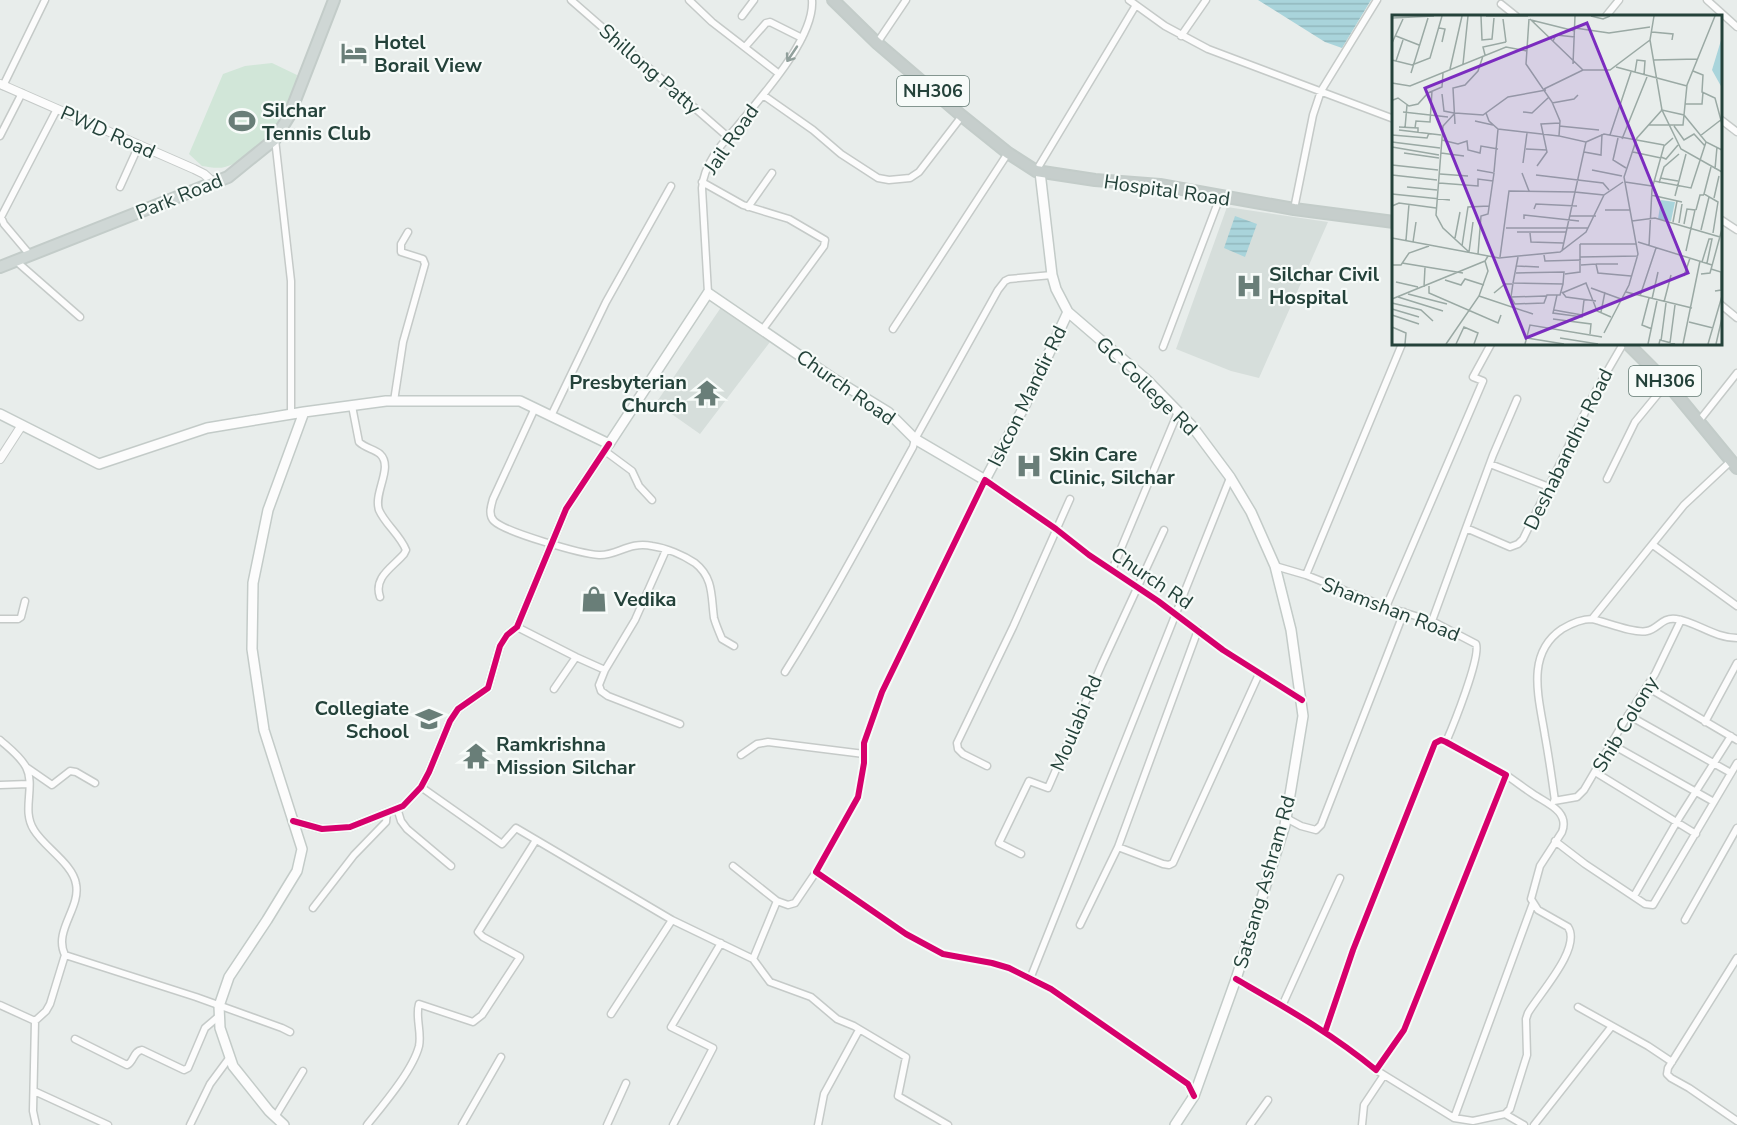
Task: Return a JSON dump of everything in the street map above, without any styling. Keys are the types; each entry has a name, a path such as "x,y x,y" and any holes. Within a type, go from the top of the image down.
{"highway":[{"name":"NH306","path":"833,0 877,43 962,116 1008,153 1038,171"},
{"name":"Hospital Road","path":"1038,171 1095,180 1160,185 1294,209"},
{"name":"NH306","path":"1294,209 1392,222"},
{"name":"NH306","path":"1629,345 1667,383 1734,465"}],"main road":[{"name":"Park Road","path":"0,267 228,177 276,139 289,116 334,0"},
{"name":"GC College Rd","path":"1038,171 1052,275 1056,289 1068,312 1147,380 1192,426 1230,477 1251,512 1275,566 1291,630 1302,700"},
{"path":"0,414 99,464 207,428 304,412 394,401 520,401 607,447 708,293"},
{"name":"Church Road","path":"708,293 831,377 888,412 915,439 985,480"},
{"name":"Iskcon Mandir Rd","path":"985,480 1068,312"},
{"path":"284,1125 233,1066 220,1028 219,1006 229,977 297,871 302,849 264,730 252,650 253,583 268,510 304,412"},
{"name":"Satsang Ashram Rd","path":"1175,1125 1194,1096 1236,979 1286,818 1303,716 1302,700"}],"street":[{"path":"2,85 45,0"},
{"name":"Shillong Patty","path":"572,0 728,137"},
{"path":"689,0 778,73"},
{"path":"742,16 754,0"},
{"name":"Jail Road","path":"708,293 702,182 707,167 728,137 763,95 802,38 809,22 812,0"},
{"path":"877,43 906,0"},
{"path":"1129,0 1181,36 1229,58 1392,118"},
{"path":"1181,36 1206,0"},
{"path":"1294,209 1313,115 1321,91 1377,0"},
{"path":"1607,15 1619,0"},
{"path":"1707,0 1737,27"},
{"path":"1501,4 1515,15"},
{"path":"1038,171 1136,5"},
{"path":"745,47 766,23 770,22 802,38"},
{"name":"PWD Road","path":"2,85 204,174 213,183"},
{"path":"0,136 22,93"},
{"path":"763,95 813,130 858,167 884,180 910,178 919,172 962,116"},
{"path":"30,255 4,224 1,217 57,109"},
{"path":"1722,121 1737,132"},
{"path":"276,139 291,281 291,414"},
{"path":"120,187 140,145"},
{"path":"893,329 1008,153"},
{"path":"748,207 772,173"},
{"path":"702,182 748,207 789,219 825,240 826,243 763,329"},
{"path":"551,416 606,302 671,186"},
{"path":"1163,347 1220,197"},
{"path":"1722,220 1737,230"},
{"path":"394,401 403,342 425,264 423,259 401,252 401,244 408,232"},
{"path":"16,261 80,317"},
{"path":"785,672 814,626 1002,284 1010,279 1052,275"},
{"path":"1722,306 1737,318"},
{"path":"1306,575 1402,345"},
{"path":"1386,607 1483,381 1473,377 1490,345"},
{"name":"Deshabandhu Road","path":"1466,528 1506,546 1514,546 1523,539 1594,394 1622,345"},
{"path":"1699,421 1737,373"},
{"path":"1606,479 1635,422 1667,383"},
{"path":"1432,621 1490,464 1517,399"},
{"path":"352,406 359,442 380,454 384,460 385,467 377,502 380,511 406,550 378,582 380,597"},
{"path":"535,408 493,499 490,515 493,520 509,530 601,556 635,544 653,546 678,554 696,564 710,581 714,619 722,639 734,646"},
{"path":"1112,570 1178,412"},
{"path":"0,459 22,425"},
{"path":"293,821 322,828 350,826 403,806 421,788 450,721 458,709 488,688 501,646 507,634 517,627 566,509 607,447 632,471 639,486 652,500"},
{"path":"1490,464 1549,487"},
{"path":"1592,619 1684,505 1734,465"},
{"path":"1030,979 1177,615 1230,477"},
{"path":"733,866 777,901 788,905 795,903 816,872 858,797 864,743 882,692 985,480"},
{"name":"Church Rd","path":"985,480 1223,650 1302,700"},
{"path":"987,766 963,754 958,749 957,743 1013,627 1070,500"},
{"path":"1137,587 1164,530"},
{"path":"1653,545 1737,606"},
{"path":"666,550 635,620 598,685 601,691 608,696 681,724"},
{"name":"Shamshan Road","path":"1275,566 1306,575 1386,607 1432,621 1469,639 1478,647 1473,668 1446,742"},
{"name":"Moulabi Rd","path":"1021,854 999,843 1029,781 1048,788 1137,587"},
{"path":"0,619 21,617 25,601"},
{"path":"1286,818 1310,829 1316,830 1321,825 1404,612"},
{"path":"1558,800 1541,712 1537,674 1542,650 1554,634 1578,621 1592,619 1641,631 1650,630 1665,620 1680,622 1716,636 1737,638"},
{"name":"Shib Colony","path":"1547,801 1573,798 1584,790 1647,687 1680,622"},
{"path":"517,627 605,670"},
{"path":"1080,925 1118,847 1198,630"},
{"path":"554,689 576,657"},
{"path":"1705,722 1737,663"},
{"path":"1118,847 1163,864 1173,863 1259,674"},
{"path":"1634,896 1713,763 1734,738 1647,687"},
{"path":"1628,715 1731,773"},
{"path":"0,740 21,759 26,767 29,784 27,807 32,828 76,881 75,898 62,941 65,955 290,1032"},
{"path":"1325,1032 1353,950 1433,748 1438,741 1446,742 1547,801 1559,812 1564,826 1558,843 1540,866 1531,893 1533,903 1538,910 1569,927 1572,938 1560,967 1528,1013 1527,1055 1512,1104 1505,1114"},
{"path":"741,755 757,744 768,742 864,754"},
{"path":"1611,744 1714,802"},
{"path":"1558,843 1645,904 1656,904 1737,763"},
{"path":"26,767 52,785 70,771 95,783"},
{"path":"1595,772 1696,834"},
{"path":"1376,1070 1404,1030 1506,775"},
{"path":"0,785 29,784"},
{"path":"421,788 502,844 516,828 672,920 753,959 770,982 811,997 837,1019 906,1057 899,1098 948,1125"},
{"path":"397,808 406,829 451,866"},
{"path":"314,908 354,855 386,822 387,812"},
{"path":"1685,920 1737,828"},
{"path":"367,1125 413,1061 419,1048 419,1004 473,1022 482,1015 520,957 478,932 536,840"},
{"path":"816,872 906,934 943,954 1009,968 1050,989 1188,1084 1194,1096"},
{"path":"1282,1006 1340,878"},
{"path":"753,959 777,901"},
{"path":"1454,1118 1533,903"},
{"path":"611,1014 672,920"},
{"path":"674,1125 713,1048 671,1027 721,943"},
{"path":"36,1125 33,1111 35,1021 46,1011 65,955"},
{"path":"1737,958 1667,1071 1668,1076 1737,1121"},
{"path":"1236,979 1325,1032 1376,1070 1454,1118 1473,1121 1505,1114 1524,1125"},
{"path":"0,1005 35,1021"},
{"path":"1578,1007 1672,1062"},
{"path":"75,1039 127,1065 136,1052 142,1050 184,1070 188,1068 208,1024 219,1016"},
{"path":"1534,1125 1612,1026"},
{"path":"818,1125 824,1094 859,1030"},
{"path":"190,1125 210,1084 230,1057"},
{"path":"462,1125 501,1057"},
{"path":"275,1117 303,1071"},
{"path":"1362,1125 1364,1105 1384,1075"},
{"path":"607,1125 626,1083"},
{"path":"34,1091 108,1125"},
{"path":"1250,1125 1269,1100"}],"shaded area":[{"name":"Silchar Civil Hospital","path":"1227,207 1328,222 1259,378 1231,371 1176,349"},
{"path":"726,300 773,338 700,434 656,403"}],"green space":[{"name":"Silchar Tennis Club","path":"272,63 297,75 295,88 282,122 267,140 236,162 222,168 202,166 189,154 223,74 245,66"}],"water":[{"path":"1258,0 1371,0 1342,48 1325,42"},
{"path":"1235,216 1257,224 1245,257 1224,248"}],"cycle path":[{"path":"293,821 322,829 350,827 403,806 421,787 450,721 458,709 488,688 500,646 507,635 517,627 566,509 609,444"},
{"path":"1194,1096 1188,1084 1051,989 1009,968 943,954 906,934 816,872 858,797 864,763 864,743 882,692 985,480 1089,555 1158,601 1223,650 1302,700"},
{"path":"1236,979 1325,1033 1376,1070 1404,1030 1506,775 1446,742 1441,740 1435,743 1353,950 1325,1032"}],"place":[{"name":"Hotel Borail View","path":"354,53"},
{"name":"Silchar Tennis Club","path":"242,121"},
{"name":"Silchar Civil Hospital","path":"1249,286"},
{"name":"Presbyterian Church","path":"707,393"},
{"name":"Skin Care Clinic, Silchar","path":"1029,466"},
{"name":"Vedika","path":"594,599"},
{"name":"Collegiate School","path":"429,719"},
{"name":"Ramkrishna Mission Silchar","path":"476,756"}]}
